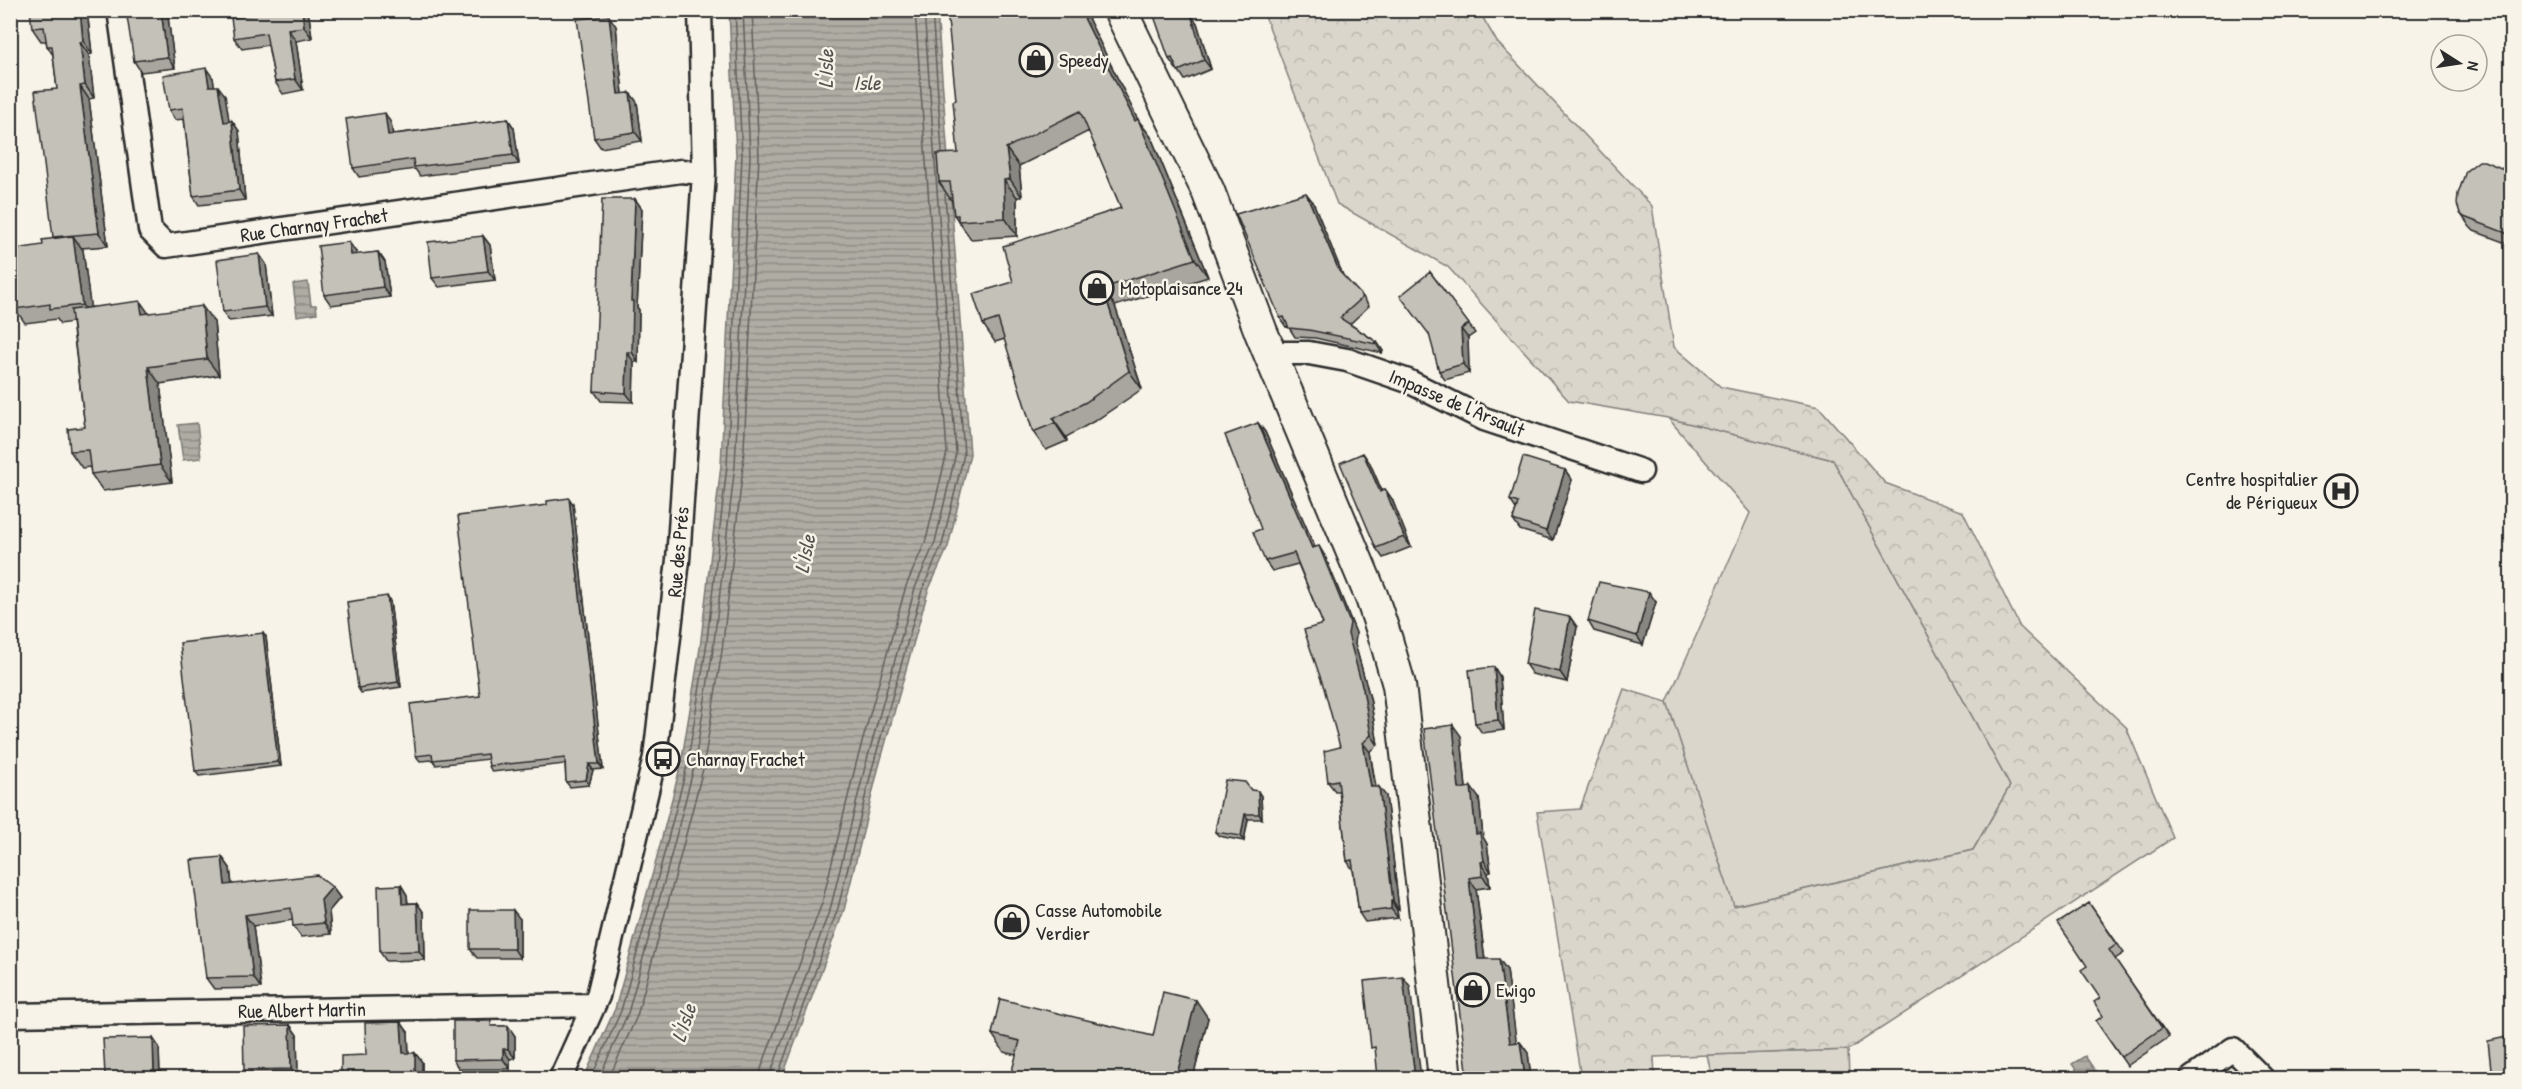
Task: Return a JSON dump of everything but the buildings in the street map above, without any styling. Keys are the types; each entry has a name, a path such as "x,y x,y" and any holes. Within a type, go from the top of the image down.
{"main road":[{"path":"1120,10 1208,191 1270,353 1372,598 1399,685 1445,1078"}],"street":[{"name":"Rue Charnay Frachet","path":"118,10 150,230 166,246 681,171 704,173"},
{"name":"Rue des Prés","path":"561,1078 594,1005 655,757 678,560 704,173 699,10"},
{"name":"Impasse de l'Arsault","path":"1270,353 1309,353 1347,360 1408,381 1484,419 1641,471"},
{"name":"Rue Albert Martin","path":"10,1015 594,1005"},
{"path":"2192,1078 2233,1049 2262,1078"}],"green space":[{"path":"1263,11 1479,11 1497,42 1652,206 1674,347 1721,387 1819,407 1885,483 1963,512 2020,627 2126,727 2173,838 1848,1050 1654,1057 1655,1078 1581,1078 1537,812 1580,809 1624,689 1667,702 1734,906 1973,850 2010,786 1833,460 1668,418 1569,401 1448,267 1337,204"},
{"path":"1668,418 1833,460 2010,786 1973,850 1733,906 1667,702 1750,513"},
{"path":"1848,1050 1849,1078 1712,1078 1707,1055"}],"water":[{"path":"729,11 937,11 970,454 948,547 928,591 878,770 844,910 782,1078 584,1078 615,1009 653,872 681,764 700,648 721,465 736,155"},
{"path":"308,282 311,305 316,305 317,313 297,316 293,284"},
{"path":"197,423 201,458 183,460 178,425"},
{"path":"2085,1056 2100,1078 2082,1078 2072,1064"}],"place":[{"name":"Speedy","path":"1036,60"},
{"name":"Motoplaisance 24","path":"1097,288"},
{"name":"Centre hospitalier de Périgueux","path":"2341,491"},
{"name":"Charnay Frachet","path":"663,759"},
{"name":"Casse Automobile Verdier","path":"1012,922"},
{"name":"Ewigo","path":"1473,990"}],"water label":[{"name":"L'Isle","path":"826,69"},
{"name":"Isle","path":"867,83"},
{"name":"L'Isle","path":"805,554"},
{"name":"L'Isle","path":"684,1023"}]}
